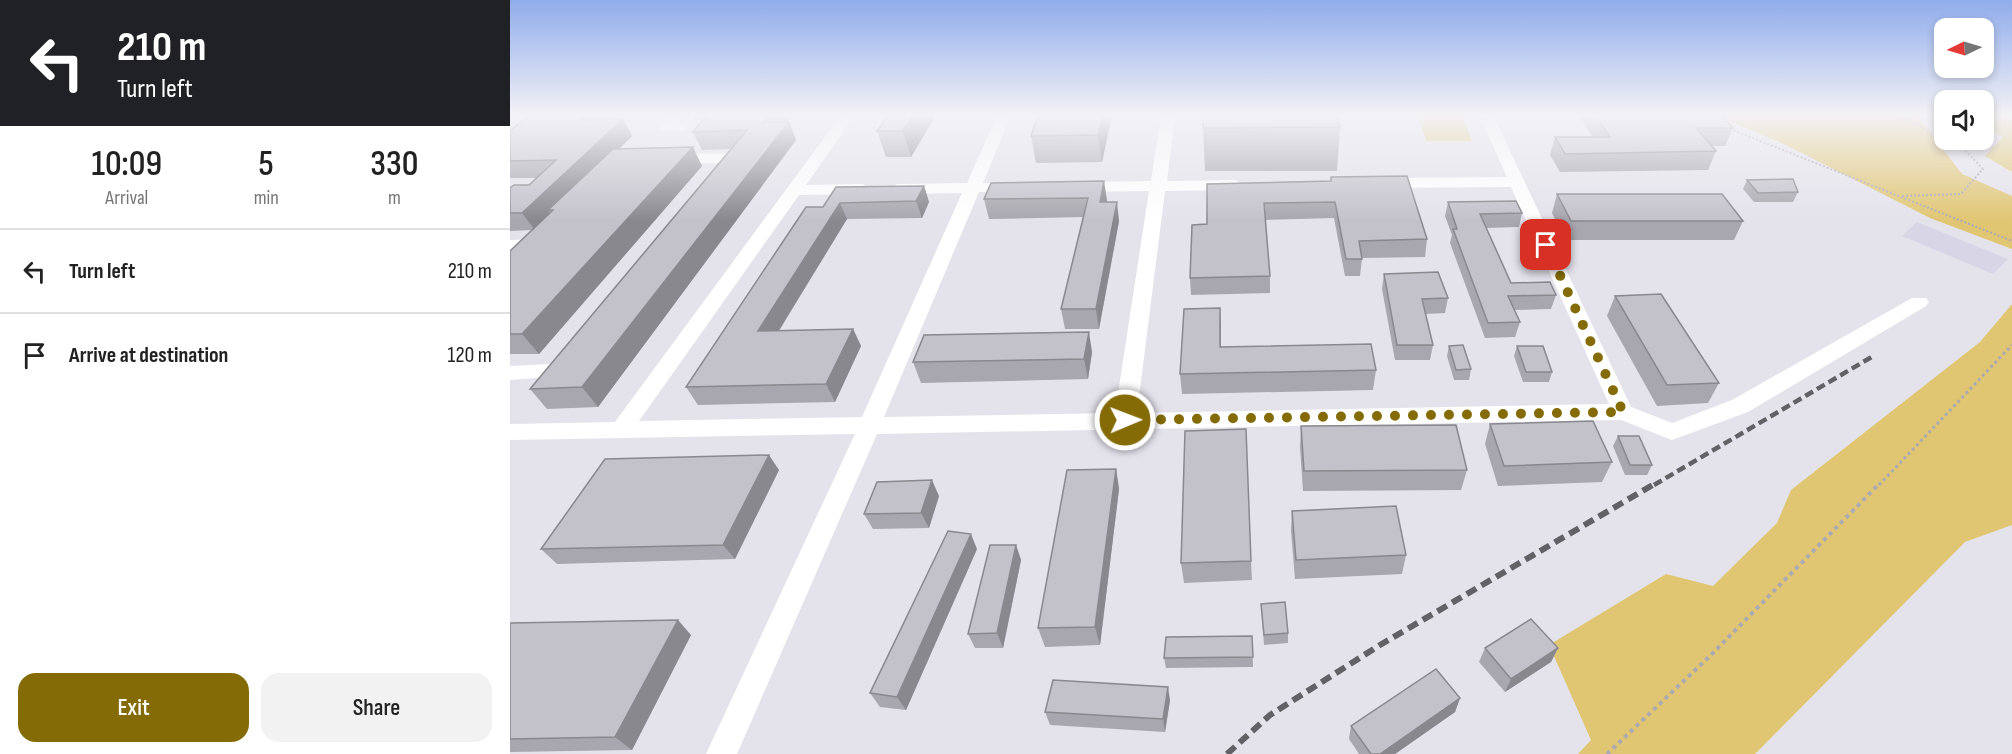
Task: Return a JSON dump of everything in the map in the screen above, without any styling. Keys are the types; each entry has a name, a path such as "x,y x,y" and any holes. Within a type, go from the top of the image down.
{"street":[{"path":"620,431 823,150"},
{"path":"721,754 870,424 989,150"},
{"path":"1125,420 1163,150"},
{"path":"1502,150 1623,412"},
{"path":"654,160 737,158 714,184"},
{"path":"1362,184 1517,182"},
{"path":"1066,187 1255,184"},
{"path":"794,190 1030,187"},
{"path":"514,252 537,240"},
{"path":"510,432 1623,412 1671,432 1740,406 1919,302"},
{"path":"510,372 556,371 579,344"}],"path":[{"path":"1785,150 2012,241"},
{"path":"1901,196 1961,194 1983,169 1965,150"},
{"path":"1607,754 1682,683 1904,459 2012,345"}],"shaded area":[{"path":"1796,150 1944,150 1962,174 2012,196 2012,249 1930,218"},
{"path":"1991,150 2012,150 2012,172 1985,156"},
{"path":"1917,222 2008,259 1993,274 1902,236"},
{"path":"2012,304 2012,525 1965,542 1755,754 1578,754 1591,740 1549,645 1666,574 1713,586 1777,523 1791,490 1980,342"}],"building":[{"path":"510,150 589,150 522,213 510,213 510,188 514,185 529,185 556,160 510,161"},
{"path":"612,150 690,150 522,334 510,334 510,251 553,210 548,210"},
{"path":"730,150 767,150 582,387 530,389"},
{"path":"1563,150 1716,151 1565,154"},
{"path":"1407,176 1427,239 1359,241 1362,259 1346,259 1335,202 1264,203 1270,276 1190,278 1192,225 1207,224 1207,184 1331,181 1331,177"},
{"path":"1793,179 1798,192 1758,193 1747,180"},
{"path":"1104,181 1100,202 1117,202 1096,309 1061,309 1088,198 984,199 991,183"},
{"path":"924,186 916,201 840,203 758,331 853,329 826,384 686,387 806,207 823,207 836,187"},
{"path":"1557,194 1722,194 1743,221 1571,221"},
{"path":"1516,201 1522,213 1480,214 1511,283 1550,282 1556,295 1508,296 1520,322 1488,323 1453,229 1457,229 1448,202"},
{"path":"1438,272 1448,298 1422,299 1433,345 1397,345 1384,274"},
{"path":"1661,294 1719,383 1667,385 1615,296"},
{"path":"1220,308 1220,347 1371,344 1376,370 1180,374 1184,309"},
{"path":"1089,332 1084,359 913,362 924,335"},
{"path":"1463,345 1471,369 1456,370 1449,346"},
{"path":"1517,346 1543,346 1552,372 1526,372"},
{"path":"1593,421 1612,462 1504,466 1490,424"},
{"path":"1456,425 1467,470 1304,471 1301,426"},
{"path":"1246,429 1251,561 1181,563 1185,431"},
{"path":"1618,436 1639,436 1652,465 1630,465"},
{"path":"769,455 723,545 541,549 605,459"},
{"path":"1116,469 1095,627 1038,628 1067,470"},
{"path":"932,480 921,513 864,514 877,482"},
{"path":"1396,506 1406,555 1296,560 1292,511"},
{"path":"948,531 971,534 897,697 870,693"},
{"path":"990,545 1016,545 997,633 968,634"},
{"path":"1285,602 1288,633 1264,635 1261,604"},
{"path":"1531,619 1558,648 1511,679 1485,648"},
{"path":"678,620 615,737 510,739 510,623"},
{"path":"1252,636 1253,657 1164,658 1166,637"},
{"path":"1436,669 1460,698 1380,754 1371,754 1351,726"},
{"path":"1053,680 1168,687 1163,719 1045,712"}],"railway":[{"path":"1654,485 1875,355"},
{"path":"1227,754 1270,715 1380,645 1656,483"}],"route":[{"path":"1125,420 1623,412 1546,245"}]}
